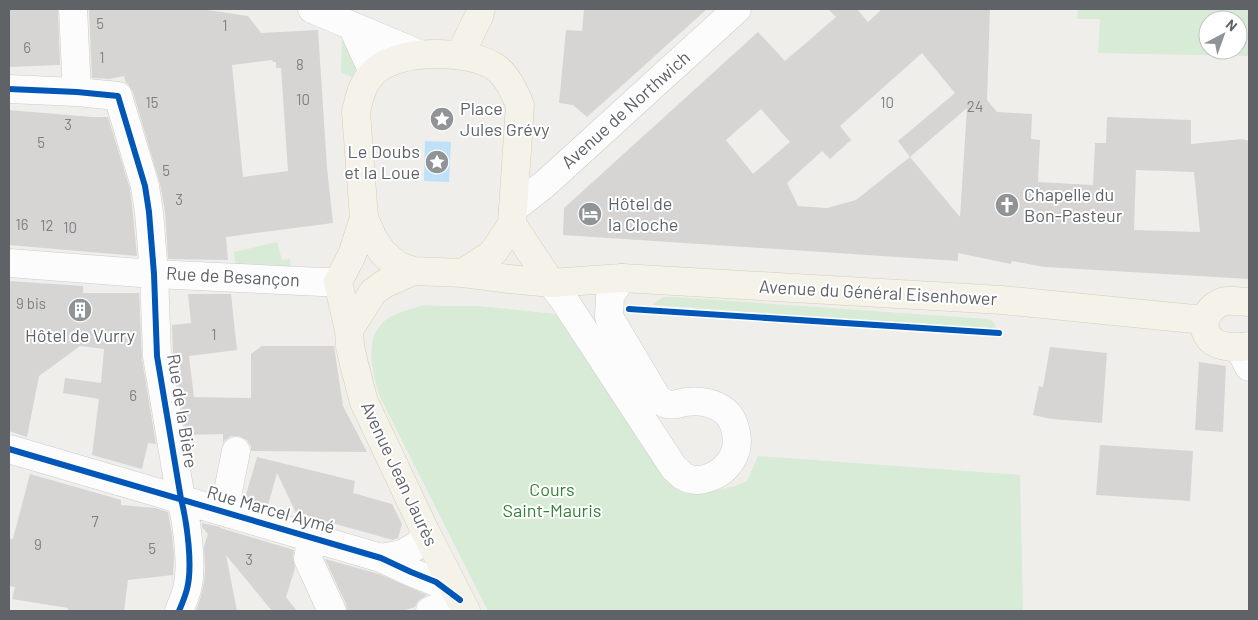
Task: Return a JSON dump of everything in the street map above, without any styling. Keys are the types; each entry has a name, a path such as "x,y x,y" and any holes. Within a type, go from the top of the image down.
{"main road":[{"path":"460,55 481,9"},
{"path":"419,54 460,55 473,57 496,68 513,89 520,105 512,217 496,250 463,273 413,271 397,265 383,253 373,238 364,218 356,112 363,89 373,72 392,60 419,54"},
{"path":"512,217 551,283"},
{"path":"327,287 352,255 364,218"},
{"path":"350,330 373,292 384,284 413,271"},
{"name":"Avenue du Général Eisenhower","path":"463,273 551,283 622,278 1002,300 1204,320"},
{"name":"Avenue Jean Jaurès","path":"327,287 350,330 350,346 364,402 426,533 463,605"},
{"path":"1247,353 1221,345 1212,340 1206,330 1204,320 1208,311 1217,304 1227,301 1249,302"}],"street":[{"path":"9,88 76,92 73,9"},
{"path":"312,9 419,54"},
{"name":"Avenue de Northwich","path":"512,217 546,183 737,9"},
{"path":"352,26 373,72"},
{"name":"Rue de la Bière","path":"76,92 118,96 145,186 150,212 157,356 184,512 190,564 188,588 179,611"},
{"name":"Rue de Besançon","path":"9,263 327,287"},
{"path":"551,283 674,468 683,476 695,480 714,476 725,469 734,455 737,442 735,426 727,414 717,406 701,402 666,404 657,398 608,317 610,296 622,278"},
{"name":"Rue Marcel Aymé","path":"9,449 381,558 436,582 463,605"},
{"path":"224,512 236,451"},
{"path":"381,558 402,554 418,545 426,533"},
{"path":"312,537 308,559 332,611"},
{"path":"430,611 463,605"}],"green space":[{"path":"1078,9 1249,9 1249,56 1248,10 1198,10 1198,55 1098,53 1100,19 1077,19"},
{"path":"342,37 357,64 354,78 341,72"},
{"path":"277,242 282,260 290,259 291,270 236,269 234,252"},
{"path":"664,297 988,319 994,323 996,330 653,305"},
{"name":"Cours Saint-Mauris","path":"424,305 478,306 556,314 665,477 708,492 735,486 747,481 758,456 1020,475 1023,611 488,611 380,397 375,377 372,345 374,335 379,327 396,314"}],"water":[{"path":"425,141 451,142 449,182 424,181"}],"building":[{"path":"9,9 58,9 60,65 9,67"},
{"path":"89,9 201,9 248,16 261,33 318,30 327,168 333,223 226,237 228,260 168,259 165,211 160,184 133,92 126,83 124,76 109,79 92,78","holes":["272,60 276,62 276,68 281,68 288,171 243,177 232,65"]},
{"path":"584,9 707,9 587,117 573,105 559,103 566,30 582,31"},
{"path":"828,9 857,9 868,22 882,9 990,9 987,100 997,112 1032,114 1031,139 1040,140 1038,182 1093,185 1095,143 1106,143 1107,117 1191,120 1191,144 1242,139 1249,141 1249,279 1045,267 1012,261 1011,264 958,253 958,261 563,235 564,208 758,32 785,61 836,17","holes":["922,53 955,93 898,141 910,157 856,200 827,208 798,206 787,183 822,151 830,159 851,140 840,126","967,108 960,217 910,157","761,109 790,142 753,174 726,140","1136,170 1194,172 1200,232 1134,230"]},
{"path":"9,110 108,117 130,189 137,256 9,245"},
{"path":"9,281 83,286 83,293 139,293 142,359 156,444 148,443 142,469 92,455 99,399 63,393 65,378 101,383 104,349 80,346 39,376 27,437 9,431"},
{"path":"188,294 231,294 237,350 189,356 194,397 251,398 251,354 262,346 334,346 343,406 367,452 251,451 251,446 247,440 239,436 231,436 223,443 223,434 186,435 173,354 172,325 191,323"},
{"path":"1050,347 1107,353 1102,423 1052,419 1033,415 1039,386 1043,387"},
{"path":"1199,362 1226,366 1223,432 1195,430"},
{"path":"1100,445 1193,451 1190,501 1096,495"},
{"path":"257,457 355,481 353,493 392,504 402,524 398,538 393,540 296,513 277,473 268,505 245,498"},
{"path":"30,474 121,500 121,505 155,508 168,512 174,557 173,578 172,586 173,575 128,580 124,611 71,611 68,608 12,599 15,587 9,586 9,538 13,539"},
{"path":"202,523 294,550 295,568 286,597 297,611 272,611 226,555 237,611 196,611 204,582 204,546 208,534 202,527"},
{"path":"325,559 379,574 427,595 418,601 415,607 402,611 347,611 346,604"}],"cycle path":[{"path":"9,89 118,96 145,186 154,274 157,356 187,532 189,579 179,611"},
{"path":"629,309 999,333"},
{"path":"9,449 381,558 436,582 460,600"}],"place":[{"name":"Place Jules Grévy","path":"442,119"},
{"name":"Le Doubs et la Loue","path":"437,162"},
{"name":"Chapelle du Bon-Pasteur","path":"1007,205"},
{"name":"Hôtel de la Cloche","path":"590,214"},
{"name":"Hôtel de Vurry","path":"80,310"}]}
